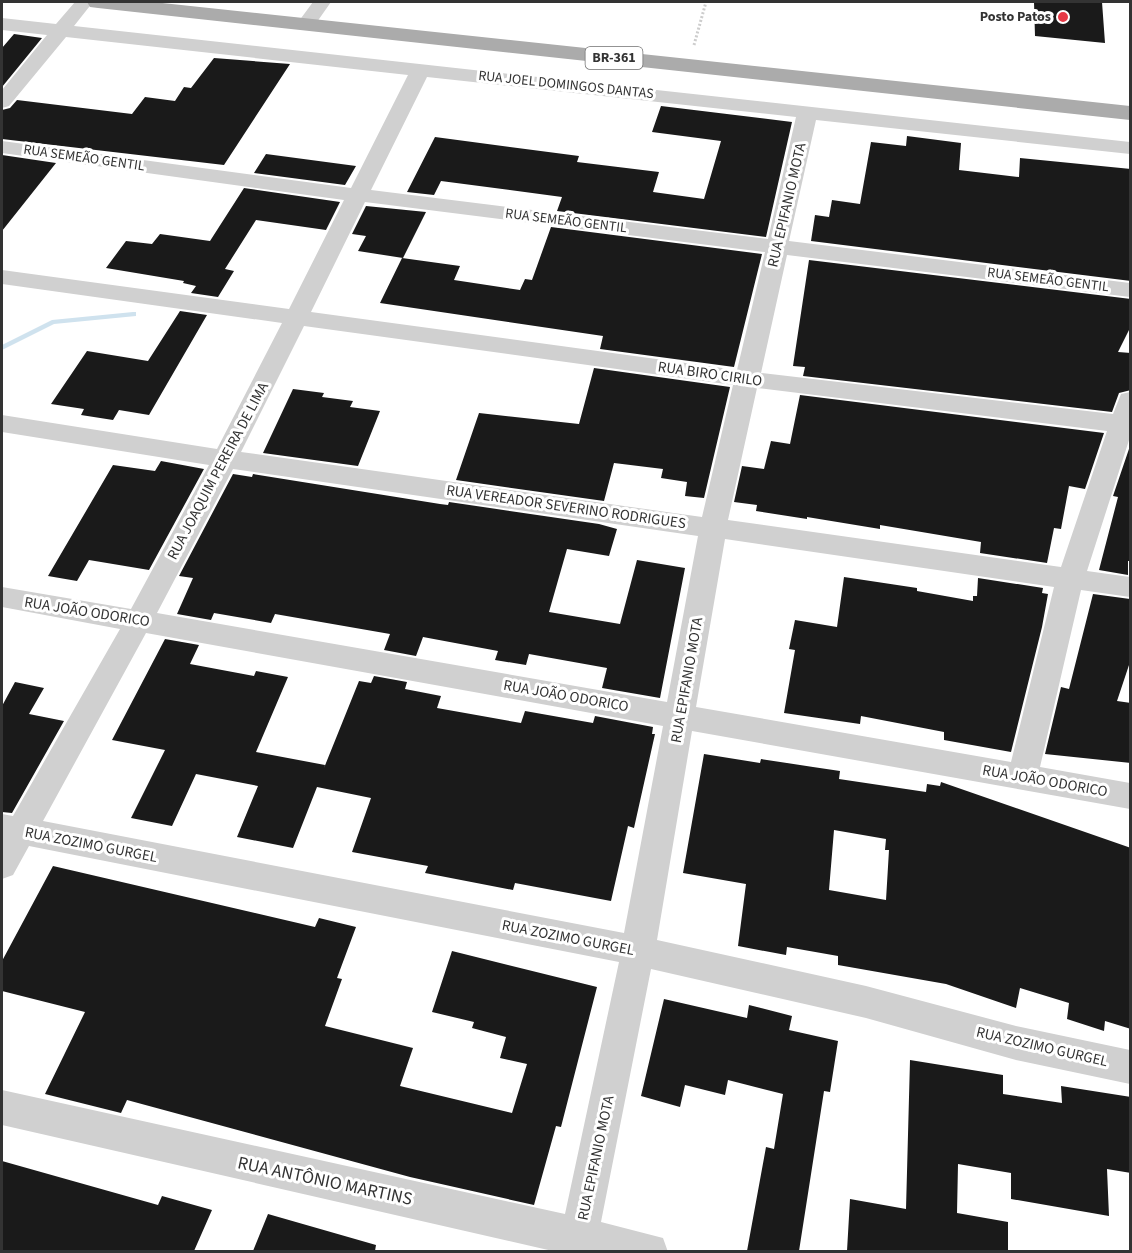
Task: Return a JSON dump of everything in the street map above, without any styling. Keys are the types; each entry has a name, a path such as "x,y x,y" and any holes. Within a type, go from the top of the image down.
{"main road":[{"name":"BR-361","path":"98,2 1131,113"}],"street":[{"path":"2,102 84,2"},
{"path":"305,25 322,2"},
{"name":"RUA JOEL DOMINGOS DANTAS","path":"2,24 1131,148"},
{"name":"RUA JOAQUIM PEREIRA DE LIMA","path":"2,865 10,829 139,620 298,318 421,69"},
{"name":"RUA EPIFANIO MOTA","path":"578,1244 638,951 713,528 808,111"},
{"name":"RUA SEMEÃO GENTIL","path":"2,147 357,195 1131,290"},
{"path":"2,277 298,318"},
{"name":"RUA BIRO CIRILO","path":"298,318 746,379 1128,416"},
{"path":"1022,778 1070,580 1128,416"},
{"name":"RUA VEREADOR SEVERINO RODRIGUES","path":"2,423 225,459 1131,587"},
{"name":"RUA JOÃO ODORICO","path":"2,597 1131,796"},
{"name":"RUA ZOZIMO GURGEL","path":"10,829 638,951 866,1002 1016,1043 1131,1067"},
{"name":"RUA ANTÔNIO MARTINS","path":"2,1108 300,1176 578,1244 649,1251"}],"path":[{"path":"688,66 706,2"}],"building":[{"path":"1034,2 1102,2 1105,43 1035,36"},
{"path":"14,34 42,38 2,87 2,48"},
{"path":"214,58 290,64 224,165 2,139 2,110 10,108 17,100 132,114 145,97 175,101 184,87 191,88"},
{"path":"661,106 792,122 766,237 557,211 562,197 441,181 434,195 407,192 435,137 579,156 577,162 659,172 653,192 704,199 721,141 652,132"},
{"path":"907,136 961,143 959,170 1019,177 1020,158 1131,169 1131,281 811,241 815,215 829,217 832,200 860,204 871,142 906,146"},
{"path":"266,154 356,166 345,185 254,173"},
{"path":"2,155 56,163 2,231"},
{"path":"244,188 340,202 326,230 256,220 225,269 234,271 218,297 191,293 196,286 183,283 184,281 106,268 126,241 152,244 160,234 210,241"},
{"path":"366,206 426,212 403,258 358,251 366,236 352,234"},
{"path":"551,227 762,254 734,367 600,349 603,336 380,303 402,258 460,266 454,280 520,290 525,279 532,280"},
{"path":"809,260 1131,299 1131,326 1118,352 1131,353 1131,390 1119,393 1112,412 803,376 805,367 793,366"},
{"path":"180,311 207,315 149,415 119,410 113,420 81,415 84,409 51,404 87,351 148,361"},
{"path":"594,368 730,387 704,498 685,496 687,482 661,478 663,469 614,463 604,501 456,480 479,413 579,424"},
{"path":"293,389 324,393 322,397 353,401 350,407 380,411 358,466 263,453"},
{"path":"800,395 1104,433 1085,489 1069,486 1061,529 1054,528 1047,563 980,553 981,542 880,525 880,529 756,511 757,505 734,502 742,466 764,469 771,441 790,444"},
{"path":"1131,443 1131,561 1128,561 1128,575 1099,570 1118,497 1113,496"},
{"path":"161,461 204,469 149,570 89,560 77,581 48,576 113,465 155,471"},
{"path":"233,474 252,477 253,474 440,504 448,505 449,502 599,524 617,529 609,556 567,549 549,612 620,624 637,560 685,568 660,698 602,688 607,668 529,654 526,665 495,660 498,651 423,637 416,656 384,650 390,634 275,614 271,623 214,613 211,620 177,614 193,578 179,576"},
{"path":"844,577 917,588 917,591 973,601 973,596 977,596 978,578 1043,588 1042,593 1048,594 1042,627 1011,752 944,740 944,732 861,716 860,724 784,713 795,650 789,649 795,620 837,627"},
{"path":"1093,594 1130,599 1131,659 1117,701 1131,703 1131,763 1045,754 1061,687 1069,689"},
{"path":"165,639 199,645 190,664 254,676 256,671 288,677 256,752 325,765 324,768 359,681 371,683 374,676 407,682 405,689 441,696 437,708 521,723 525,711 593,723 595,716 653,727 652,734 655,734 634,828 628,826 611,901 515,883 513,890 425,873 428,866 352,852 371,798 317,787 293,848 237,837 258,786 196,774 172,826 131,818 165,750 112,740"},
{"path":"15,682 44,688 29,714 64,721 12,813 2,812 2,706"},
{"path":"704,754 760,763 761,759 840,771 839,779 926,792 927,784 940,786 941,782 1131,848 1131,1029 1105,1021 1104,1031 1067,1019 1069,1003 1020,988 1016,1008 946,984 838,965 838,956 787,947 786,955 738,946 746,884 683,873","holes":["834,830 886,839 885,850 889,850 886,900 829,890"]},
{"path":"53,866 315,927 319,918 356,927 337,978 342,979 325,1026 413,1048 400,1086 512,1113 527,1064 500,1058 506,1037 472,1028 474,1022 432,1012 452,951 597,987 561,1127 556,1126 534,1205 410,1177 127,1100 121,1113 45,1094 85,1012 2,991 2,961"},
{"path":"664,999 747,1018 749,1005 792,1016 789,1030 838,1041 830,1092 824,1091 799,1251 747,1251 766,1147 774,1149 783,1094 728,1080 725,1095 685,1085 680,1107 641,1096"},
{"path":"910,1060 1003,1075 1003,1094 1062,1103 1061,1086 1131,1097 1131,1173 1107,1169 1109,1216 1011,1199 1011,1173 958,1164 957,1213 1008,1222 1008,1251 847,1251 850,1199 906,1209"},
{"path":"2,1161 158,1205 162,1196 212,1210 194,1251 2,1251"},
{"path":"268,1214 376,1245 375,1251 253,1251"}],"waterway":[{"path":"2,348 52,322 133,314"}],"place":[{"name":"Posto Patos","path":"1063,17"}]}
